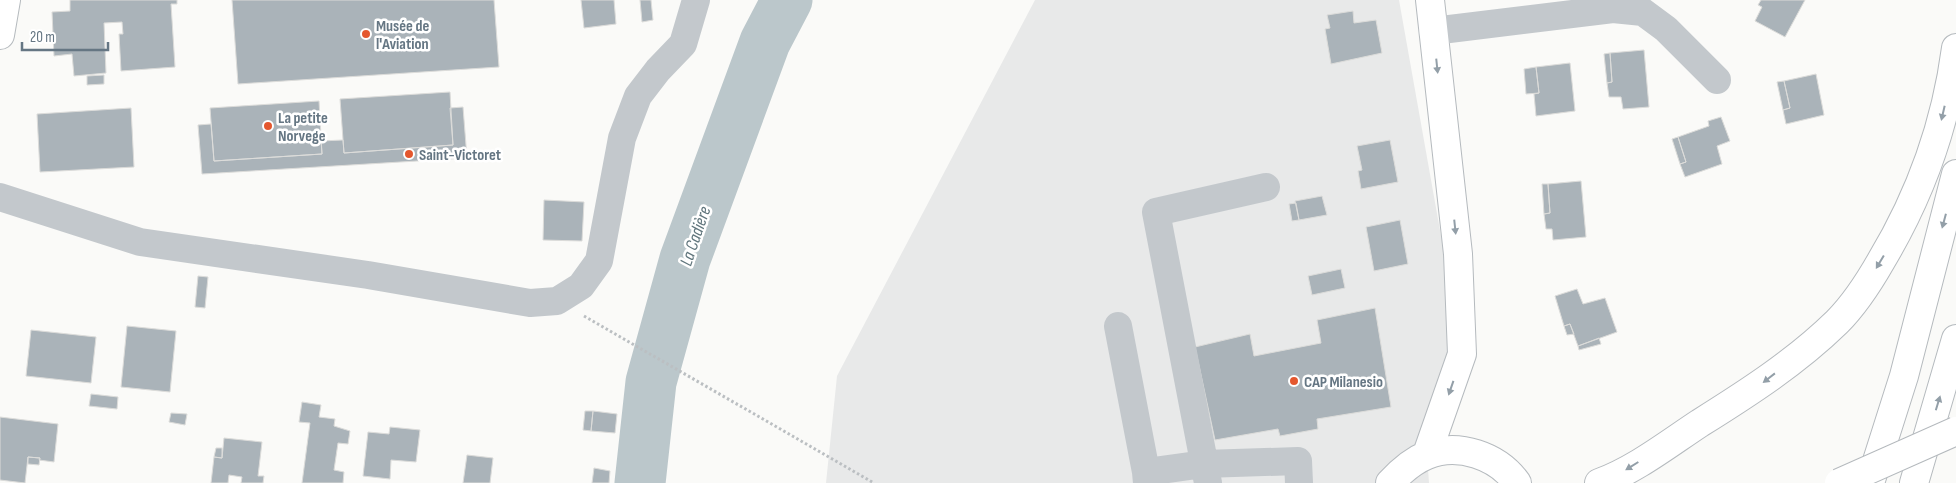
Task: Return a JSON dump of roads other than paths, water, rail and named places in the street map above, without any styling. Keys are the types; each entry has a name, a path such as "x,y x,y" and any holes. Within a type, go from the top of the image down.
{"main road":[{"path":"0,35 6,0"},
{"path":"1428,454 1462,354 1458,254 1430,0"},
{"path":"1599,483 1628,469 1760,385 1838,321 1868,283 1899,231 1920,187 1940,127 1956,48"},
{"path":"1870,483 1904,376 1956,174"},
{"path":"1914,483 1956,339"},
{"path":"1839,483 1956,431"},
{"path":"1390,483 1405,467 1428,454 1450,450 1472,452 1493,461 1511,475 1517,483"}],"street":[{"path":"0,198 140,242 368,275 530,303 557,301 581,286 599,261 622,138 638,96 658,70 683,44 696,0"},
{"path":"1433,31 1613,9 1643,12 1666,28 1717,80"},
{"path":"1206,474 1156,212 1266,187"},
{"path":"1118,326 1147,478 1206,474 1298,461 1299,483"}],"waterway":[{"name":"La Cadière","path":"640,483 651,382 685,259 765,42 787,0"}],"place":[{"name":"Musée de l'Aviation","path":"366,34"},
{"name":"La petite Norvege","path":"268,126"},
{"name":"Saint-Victoret","path":"409,154"},
{"name":"CAP Milanesio","path":"1294,381"}]}
